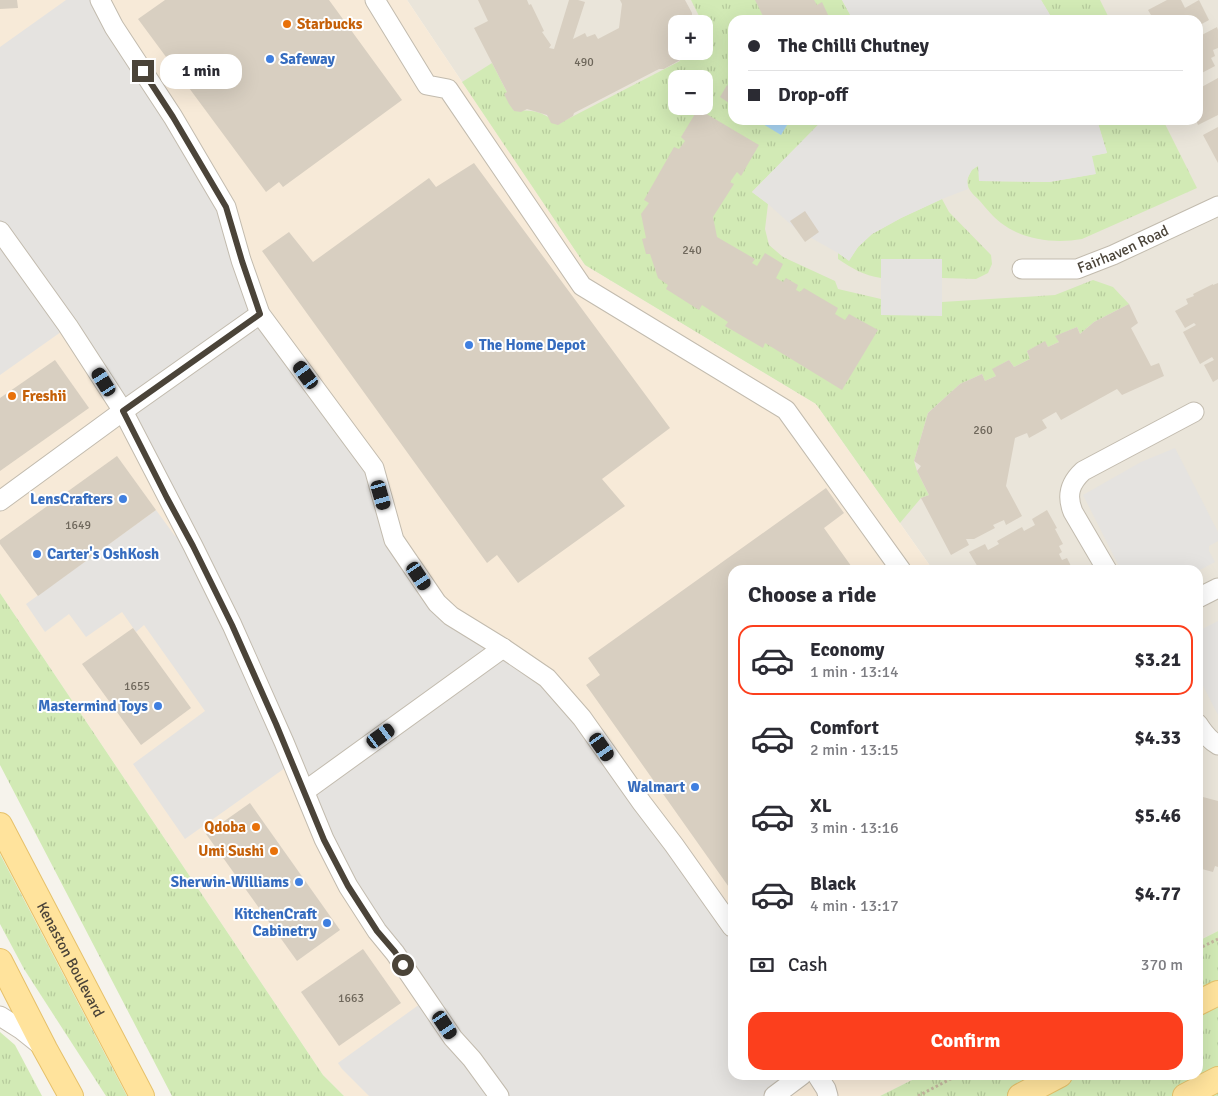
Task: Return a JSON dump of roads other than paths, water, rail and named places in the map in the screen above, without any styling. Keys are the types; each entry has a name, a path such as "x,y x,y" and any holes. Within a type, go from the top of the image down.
{"main road":[{"name":"Kenaston Boulevard","path":"0,825 142,1096"},
{"path":"0,961 71,1096"},
{"path":"1203,1000 1218,993"},
{"path":"1185,1096 1218,1079"},
{"path":"1020,1096 1050,1080"}],"street":[{"path":"100,0 114,27 173,117 226,207 260,314 374,468 394,540 437,603 451,616 547,678 582,718 728,921"},
{"path":"375,0 427,86 448,89 582,286 786,410 897,565"},
{"name":"Fairhaven Road","path":"1022,269 1077,269 1113,255 1218,206"},
{"path":"0,231 68,326 123,411 232,625 305,791 324,840 348,886 372,924 395,952 454,1038 499,1096"},
{"path":"0,501 260,314"},
{"path":"1104,565 1069,502 1070,490 1075,478 1083,471 1194,412"},
{"path":"1203,596 1218,588"},
{"path":"305,791 503,648"},
{"path":"1203,733 1218,745"},
{"path":"0,1016 46,1049"},
{"path":"774,1096 795,1080"}],"water":[{"path":"764,125 787,125 781,135"}],"place":[{"name":"Starbucks","path":"287,24"},
{"name":"Safeway","path":"270,59"},
{"name":"The Home Depot","path":"469,345"},
{"name":"Freshii","path":"12,396"},
{"name":"LensCrafters","path":"123,499"},
{"name":"Carter's OshKosh","path":"37,554"},
{"name":"Mastermind Toys","path":"158,706"},
{"name":"Walmart","path":"695,787"},
{"name":"Qdoba","path":"256,827"},
{"name":"Umi Sushi","path":"274,851"},
{"name":"Sherwin-Williams","path":"299,882"},
{"name":"KitchenCraft Cabinetry","path":"327,923"}]}
